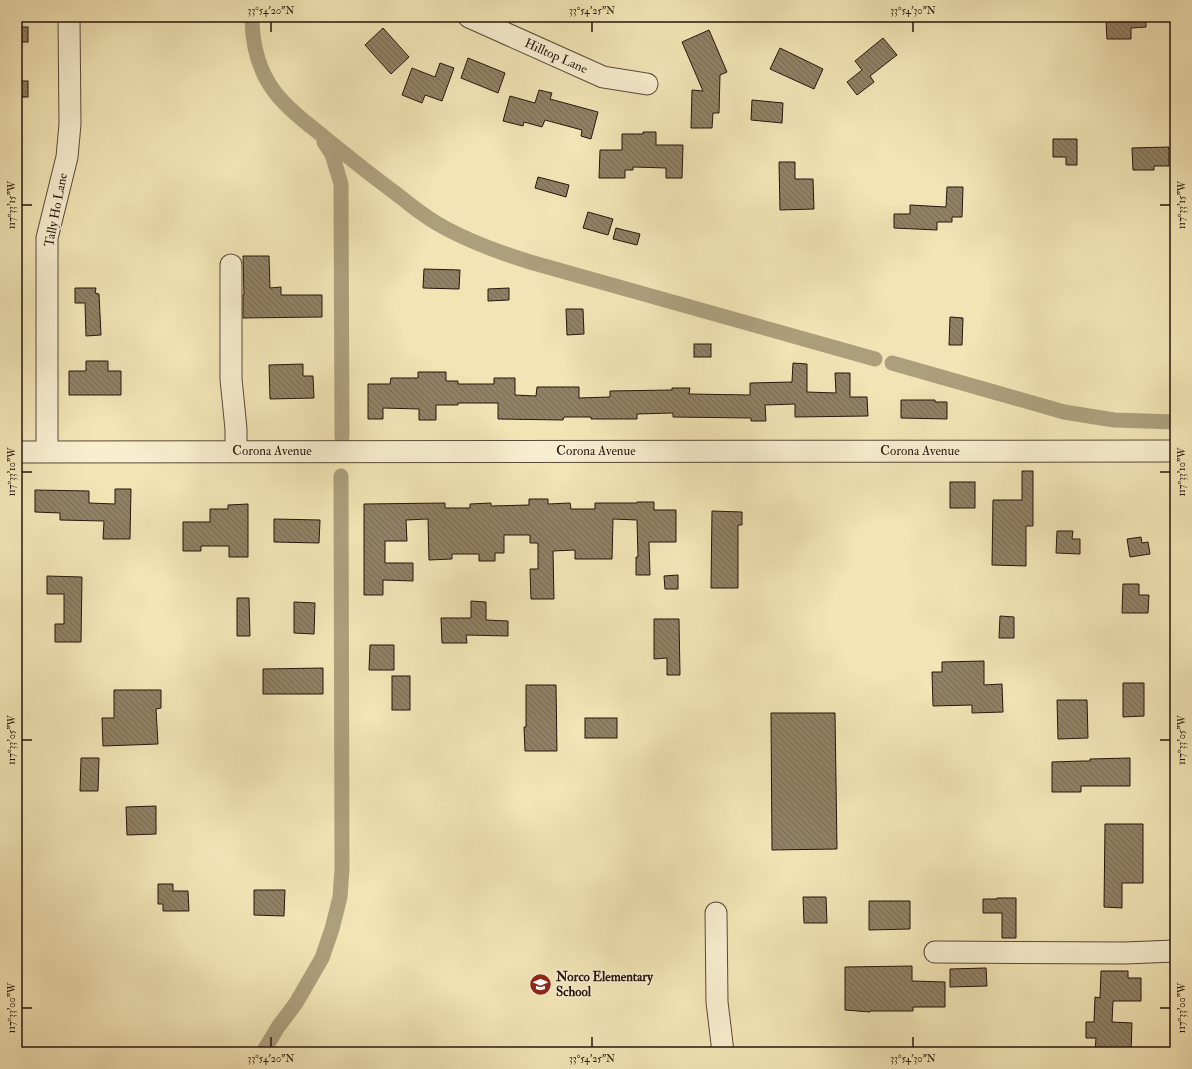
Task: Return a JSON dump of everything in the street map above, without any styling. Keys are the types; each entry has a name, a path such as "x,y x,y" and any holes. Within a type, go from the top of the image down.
{"street":[{"name":"Tally Ho Lane","path":"46,451 47,238 67,157 70,124 69,17"},
{"name":"Hilltop Lane","path":"469,17 603,77 646,84"},
{"path":"231,266 231,379 236,429 236,451"},
{"name":"Corona Avenue","path":"17,452 1175,451"},
{"path":"716,912 717,1002 723,1052"},
{"path":"935,952 1125,953 1175,951"}],"building":[{"path":"1112,17 1146,17 1146,27 1131,28 1131,39 1107,39 1106,21 1112,21"},
{"path":"17,27 28,27 28,42 17,42"},
{"path":"383,28 409,57 391,74 365,45"},
{"path":"709,30 727,72 720,75 719,113 713,113 712,128 691,128 692,90 703,91 682,42"},
{"path":"883,38 897,55 870,76 874,82 857,95 847,82 862,70 855,61"},
{"path":"780,48 823,69 814,89 770,69"},
{"path":"468,58 505,73 498,93 461,78"},
{"path":"440,63 454,68 442,101 425,95 422,103 402,95 412,68 435,77"},
{"path":"17,81 28,81 28,97 17,97"},
{"path":"539,90 552,93 550,99 598,112 591,139 581,136 582,130 545,120 542,127 524,122 523,126 503,121 510,96 535,103"},
{"path":"752,100 783,103 782,123 751,120"},
{"path":"643,132 656,132 656,145 683,145 682,178 666,178 666,168 633,167 633,170 625,170 625,178 599,178 600,150 622,150 622,134 643,134"},
{"path":"1053,139 1077,139 1077,165 1066,165 1066,157 1053,157"},
{"path":"1169,147 1169,166 1154,166 1154,170 1133,170 1132,148"},
{"path":"779,162 795,162 795,179 813,179 814,209 780,210"},
{"path":"538,177 569,185 566,197 535,188"},
{"path":"947,187 963,187 962,217 952,217 952,222 937,222 937,230 894,228 894,214 910,214 910,205 946,207"},
{"path":"588,212 613,219 608,235 583,228"},
{"path":"616,228 640,234 637,245 613,239"},
{"path":"243,256 269,256 270,288 281,287 281,295 322,295 322,317 243,318"},
{"path":"424,269 460,270 459,289 423,288"},
{"path":"75,288 96,288 95,293 99,294 101,335 86,336 85,303 75,303"},
{"path":"509,288 509,300 488,301 488,289"},
{"path":"566,309 583,309 584,334 567,335"},
{"path":"950,317 963,318 962,345 949,345"},
{"path":"694,344 711,344 711,357 694,357"},
{"path":"86,361 108,361 108,371 121,371 121,395 69,395 69,371 86,371"},
{"path":"793,363 807,364 807,392 836,393 835,373 850,373 850,397 867,397 868,416 795,417 795,404 765,405 766,421 751,421 751,418 673,417 673,413 637,414 637,419 591,419 591,417 564,417 563,420 498,419 498,403 458,403 458,405 436,405 436,420 419,420 419,409 383,408 383,419 368,419 368,384 390,384 391,378 418,378 418,372 446,372 446,381 458,381 458,384 494,384 494,378 515,378 515,395 536,396 537,387 579,387 579,398 610,397 610,391 672,390 672,388 690,388 689,394 750,395 750,383 792,382"},
{"path":"303,364 303,376 313,376 314,398 270,399 269,365"},
{"path":"901,400 935,400 935,402 947,402 947,419 901,418"},
{"path":"1022,471 1033,471 1033,526 1026,526 1026,566 992,565 993,500 1022,500"},
{"path":"950,482 975,482 975,508 950,508"},
{"path":"115,489 131,489 130,539 103,539 104,521 60,520 60,513 35,512 35,490 89,491 89,503 115,504"},
{"path":"529,499 548,499 548,504 570,503 571,509 595,509 595,503 654,502 654,510 676,510 676,542 649,542 650,575 636,575 636,557 638,557 637,520 613,519 612,559 575,559 575,550 553,551 554,599 531,599 530,569 538,569 538,543 530,543 530,535 504,535 504,553 495,553 495,561 479,561 479,554 452,554 452,559 429,560 428,519 406,520 407,541 385,541 385,563 413,563 413,581 383,580 383,595 364,595 364,504 445,503 445,508 470,508 470,504 491,503 491,506 529,505"},
{"path":"248,504 248,557 229,557 229,546 201,546 201,551 183,551 183,522 210,522 210,509 228,509 228,505"},
{"path":"712,511 742,512 742,525 738,525 738,588 711,588"},
{"path":"274,519 320,520 319,543 274,542"},
{"path":"1057,531 1073,531 1072,539 1080,539 1080,554 1056,553"},
{"path":"1141,537 1142,543 1148,542 1150,554 1130,557 1127,539"},
{"path":"678,575 678,589 665,589 664,576"},
{"path":"47,576 82,577 81,642 55,642 55,624 64,624 64,594 47,594"},
{"path":"1123,584 1139,584 1139,595 1149,595 1148,613 1122,613"},
{"path":"237,598 249,598 250,636 237,636"},
{"path":"471,601 486,602 486,620 508,621 508,636 466,635 467,643 442,643 441,618 471,618"},
{"path":"294,602 315,603 314,634 294,633"},
{"path":"1000,616 1014,617 1014,638 999,638"},
{"path":"654,619 679,619 680,675 667,675 667,658 654,659"},
{"path":"370,645 394,645 394,670 369,670"},
{"path":"984,661 984,685 1002,684 1003,712 972,713 972,705 933,706 932,672 942,672 942,662"},
{"path":"323,668 323,694 263,694 263,669"},
{"path":"392,676 410,676 410,710 392,710"},
{"path":"1123,683 1144,683 1144,716 1123,717"},
{"path":"526,685 556,685 557,751 525,751 524,727 526,727"},
{"path":"114,690 161,690 161,708 156,709 158,744 103,746 102,718 114,718"},
{"path":"1057,700 1087,700 1088,738 1058,739"},
{"path":"771,713 835,713 837,849 772,850"},
{"path":"585,718 617,718 617,738 585,738"},
{"path":"81,758 99,758 98,791 80,791"},
{"path":"1130,758 1130,786 1081,786 1081,792 1052,792 1052,762"},
{"path":"156,806 156,834 127,835 126,807"},
{"path":"1105,824 1143,824 1143,883 1122,883 1122,908 1104,907"},
{"path":"158,884 173,884 173,891 188,891 189,911 163,911 163,904 158,904"},
{"path":"254,890 285,890 284,916 254,915"},
{"path":"803,897 826,897 827,923 804,923"},
{"path":"1016,898 1016,938 1002,938 1002,913 983,913 983,899"},
{"path":"869,901 910,901 910,929 869,930"},
{"path":"912,966 912,981 945,982 945,1007 913,1007 913,1011 870,1012 845,1010 845,967"},
{"path":"986,968 987,986 950,987 950,969"},
{"path":"1101,971 1128,971 1128,978 1141,978 1141,1001 1113,1001 1112,1022 1132,1023 1131,1052 1095,1052 1096,1038 1086,1038 1086,1022 1094,1022 1095,997 1100,998"}],"waterway":[{"path":"252,17 253,36 260,65 268,83 286,105 370,174 421,213 449,230 483,246 530,262 875,359"},
{"path":"324,142 332,154 341,184 342,437"},
{"path":"892,363 1064,412 1114,420 1175,422"},
{"path":"263,1052 278,1027 296,1003 322,958 332,929 340,897 342,869 341,476"}],"place":[{"name":"Norco Elementary School","path":"540,984"}]}
